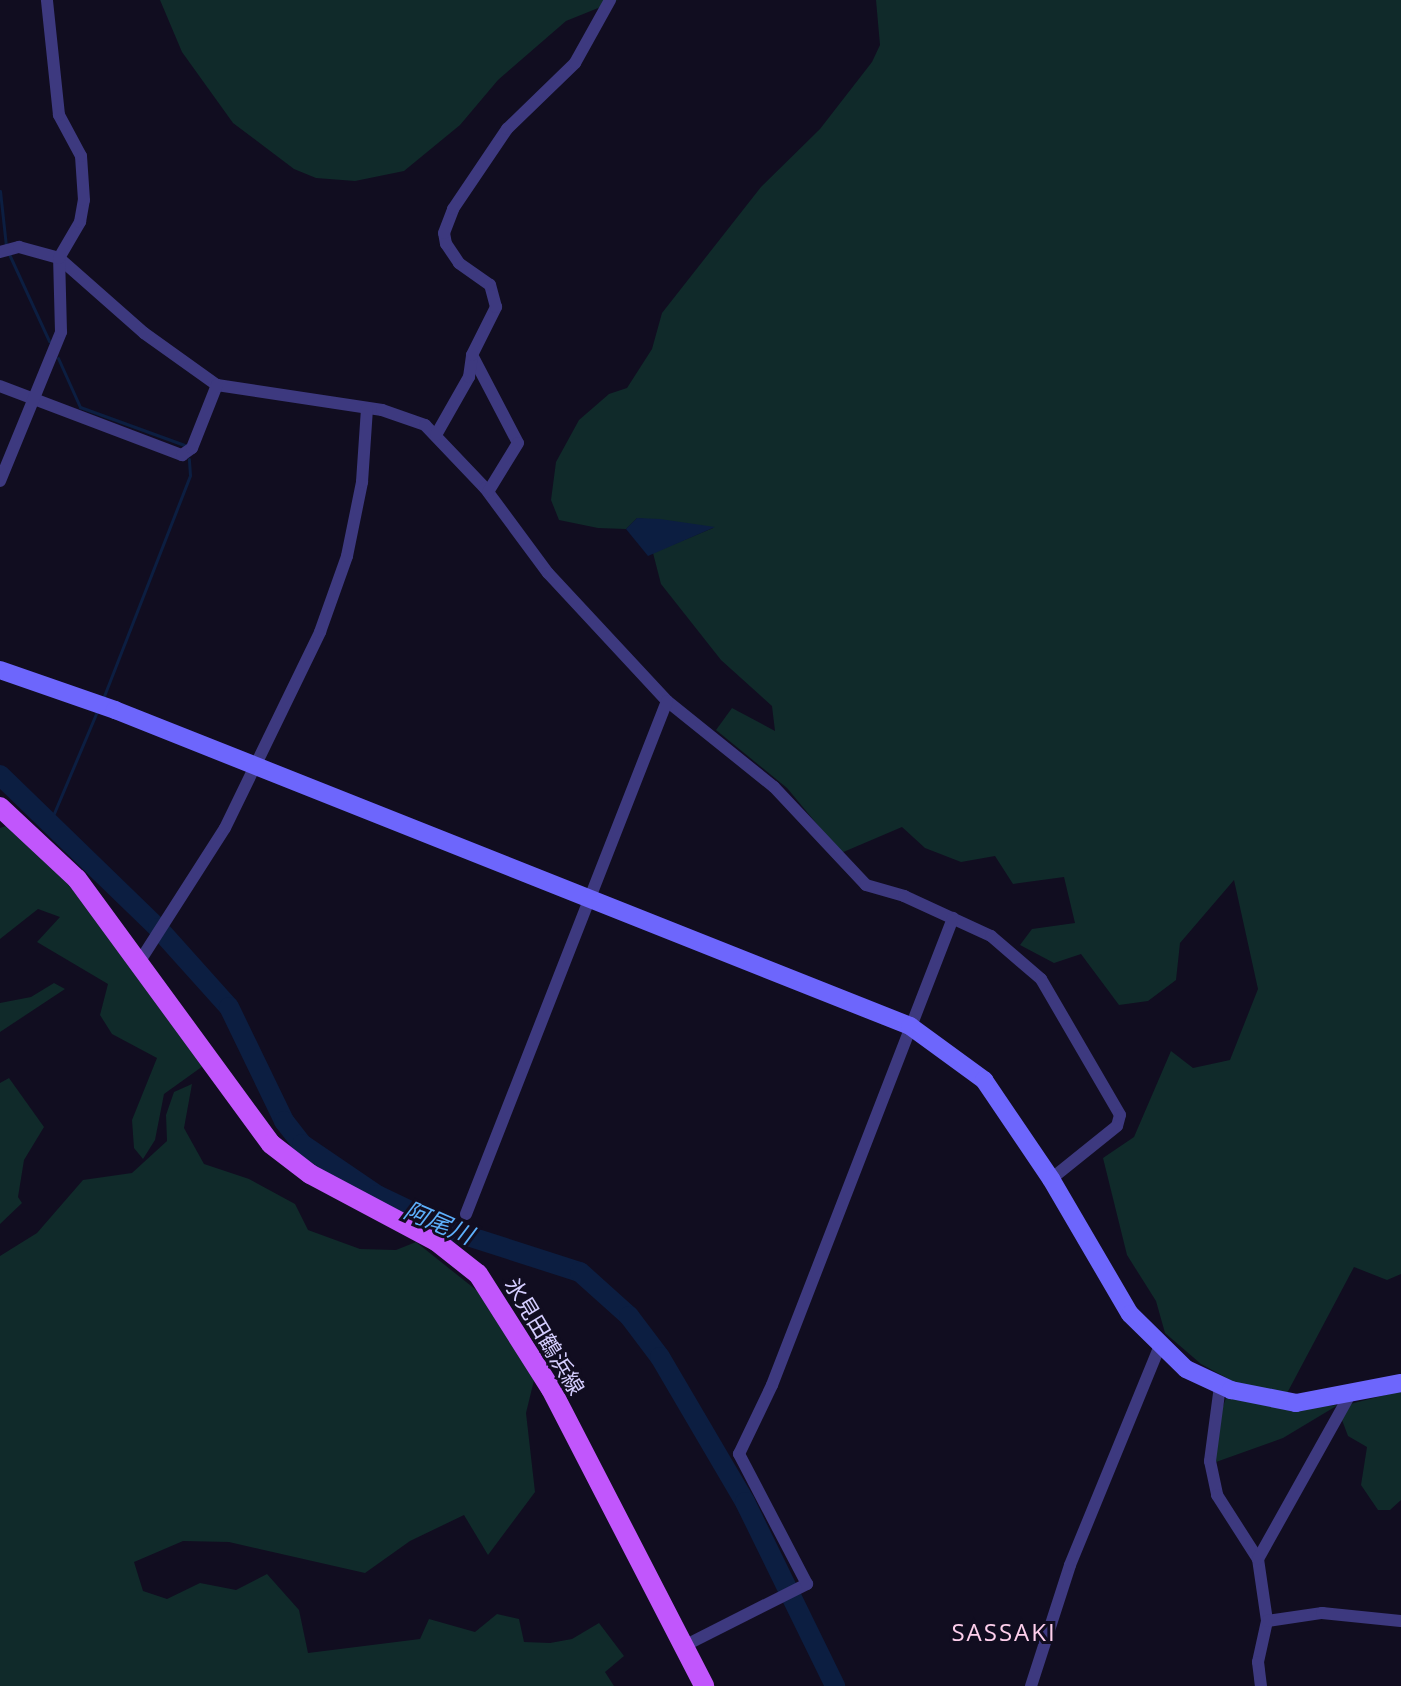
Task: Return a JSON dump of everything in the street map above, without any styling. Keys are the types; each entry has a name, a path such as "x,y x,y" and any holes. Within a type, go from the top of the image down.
{"main road":[{"name":"氷見田鶴浜線","path":"0,807 62,861 144,957 271,1144 310,1174 436,1241 478,1274 551,1389 704,1686"}],"street":[{"path":"0,481 61,332 59,258 80,222 84,200 81,156 59,115 47,0"},
{"path":"436,435 469,377 472,355 496,307 490,285 459,263 446,244 444,233 453,209 507,129 575,63 610,0"},
{"path":"0,252 19,247 59,258 144,333 217,385 399,413 436,435 488,492 548,573 667,701 774,787 866,885 953,918 1001,943 1041,979 1120,1115 1117,1126 1051,1179"},
{"path":"472,355 518,443 488,492"},
{"path":"0,386 182,455 192,448 217,385"},
{"path":"144,957 169,922 256,766 320,632 347,556 362,482 367,408"},
{"path":"0,670 256,766 910,1026 984,1080 1051,1179 1130,1314 1159,1348 1220,1386 1296,1403 1349,1396 1401,1383"},
{"path":"466,1214 667,701"},
{"path":"684,1646 807,1584 739,1454 772,1385 953,918"},
{"path":"1031,1686 1066,1577 1159,1348"},
{"path":"1220,1386 1210,1438 1217,1495 1258,1559 1267,1621 1258,1662 1261,1686"},
{"path":"1258,1559 1349,1396"},
{"path":"1267,1621 1322,1613 1401,1621"}],"green space":[{"path":"160,0 618,0 566,21 498,80 460,125 404,171 355,181 316,178 294,169 233,123 182,52"},
{"path":"876,0 1401,0 1401,1274 1387,1280 1354,1267 1285,1397 1247,1389 1201,1364 1165,1333 1156,1301 1127,1255 1103,1158 1134,1137 1171,1051 1193,1068 1230,1060 1258,989 1234,880 1180,943 1176,980 1148,1001 1119,1005 1081,954 1054,963 1020,945 1032,929 1075,923 1064,877 1013,884 995,856 961,862 925,848 902,827 841,853 787,788 716,730 732,708 775,731 772,706 721,660 661,584 653,553 713,528 637,518 626,529 598,528 559,520 551,500 556,462 579,420 609,394 627,388 652,349 662,313 761,187 820,129 872,62 880,45"},
{"path":"12,824 56,868 114,940 203,1066 164,1094 155,1140 143,1159 134,1148 132,1120 157,1058 112,1034 100,1015 108,984 37,942 60,917 38,909 0,939 0,828"},
{"path":"54,983 65,989 0,1032 0,1003 31,997"},
{"path":"9,1078 44,1127 24,1160 18,1197 22,1203 0,1224 0,1083"},
{"path":"192,1084 184,1128 204,1164 249,1179 295,1204 308,1230 360,1249 396,1250 416,1242 485,1297 536,1372 526,1413 535,1492 488,1555 464,1515 410,1541 365,1573 229,1542 183,1541 134,1562 143,1591 167,1599 200,1583 236,1590 267,1574 299,1610 308,1653 420,1639 429,1619 475,1632 497,1614 519,1619 524,1642 550,1643 572,1639 599,1623 624,1656 605,1672 614,1686 0,1686 0,1256 37,1233 83,1180 132,1173 167,1141 166,1115 174,1092"},
{"path":"1401,1391 1401,1500 1390,1510 1378,1510 1361,1485 1367,1447 1348,1436 1342,1420 1350,1404"},
{"path":"1227,1395 1285,1410 1338,1405 1283,1438 1216,1462 1214,1432"}],"water":[{"path":"637,518 715,527 648,556 626,529"}],"waterway":[{"path":"0,191 6,246"},
{"path":"9,254 49,341"},
{"path":"58,358 80,407 187,446"},
{"path":"104,696 190,475 189,459"},
{"path":"49,825 96,714"},
{"name":"阿尾川","path":"0,775 158,928 229,1007 284,1121 302,1144 377,1195 452,1231 580,1272 629,1316 660,1357 745,1502 835,1686"}],"district":[{"name":"SASSAKI","path":"1004,1632"}]}
